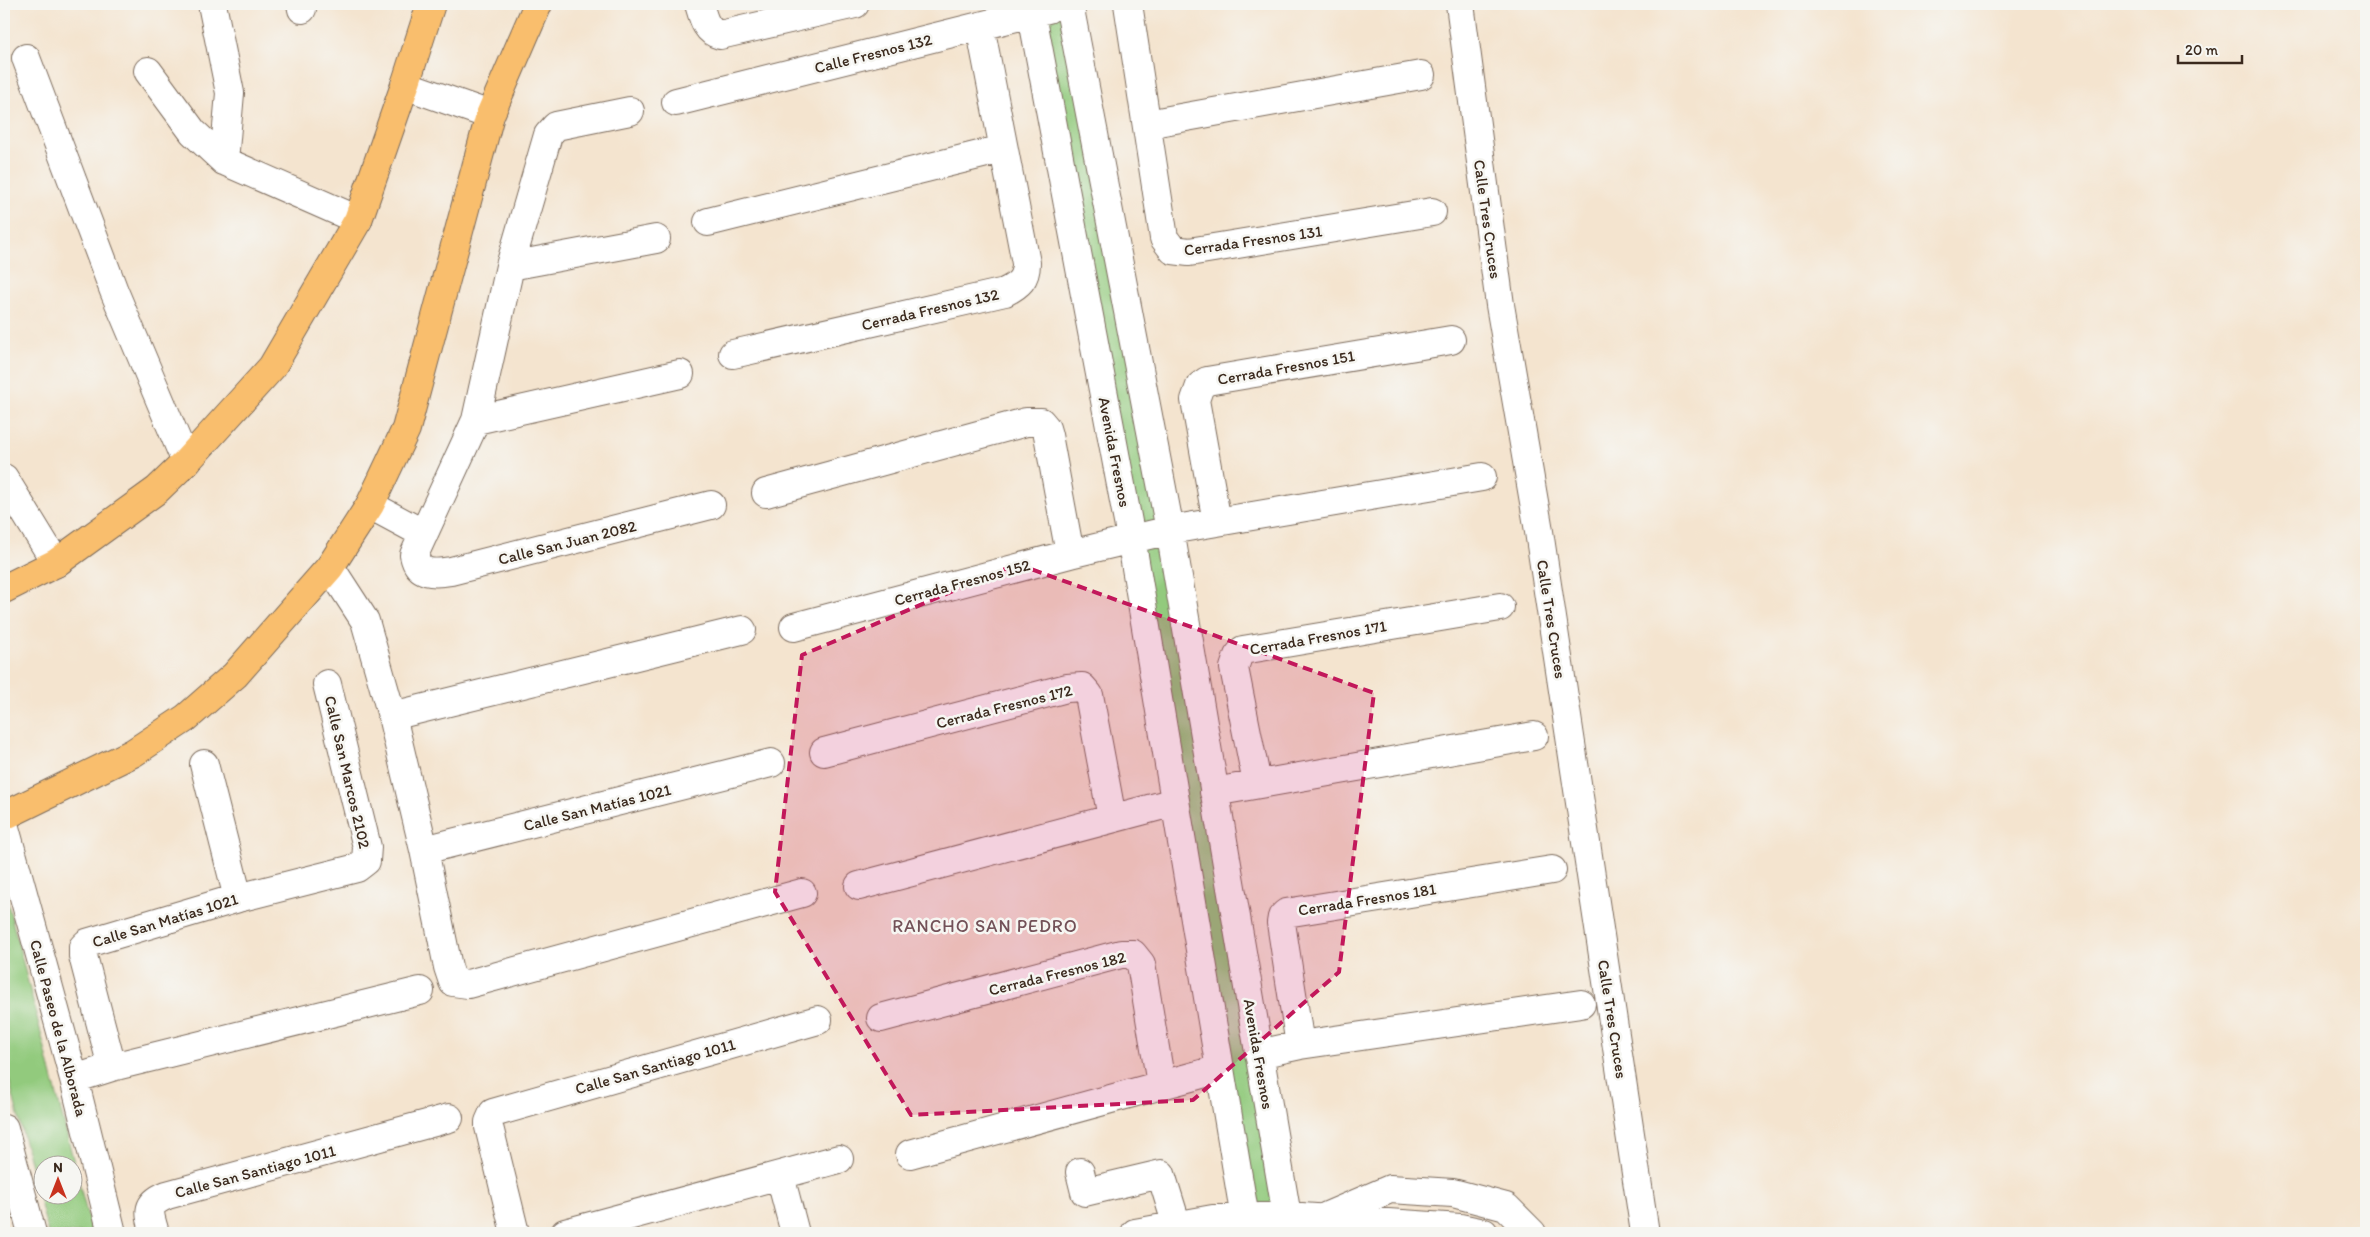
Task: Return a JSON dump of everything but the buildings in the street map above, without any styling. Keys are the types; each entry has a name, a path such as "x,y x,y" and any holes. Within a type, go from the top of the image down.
{"main road":[{"path":"4,588 56,563 157,490 186,462 272,367 358,220 405,86 431,4"},
{"path":"4,816 133,753 186,718 235,675 330,567 370,505 406,429 490,116 538,4"}],"street":[{"path":"212,4 230,93 224,162"},
{"path":"699,4 708,28 713,33 720,35 843,5"},
{"name":"Calle Fresnos 132","path":"676,102 980,26 1031,8 1070,4"},
{"name":"Avenida Fresnos","path":"1070,4 1170,530 1287,1216"},
{"name":"Cerrada Fresnos 131","path":"1128,4 1164,238 1173,250 1180,252 1432,212"},
{"name":"Calle Tres Cruces","path":"1460,4 1500,305 1538,526 1645,1233"},
{"name":"Avenida Fresnos","path":"1031,8 1131,538 1245,1218"},
{"name":"Cerrada Fresnos 132","path":"733,354 1005,292 1015,287 1024,279 1026,263 980,26"},
{"path":"26,58 114,291 186,462"},
{"path":"148,71 193,132 224,162 358,220"},
{"path":"1147,124 1421,74"},
{"path":"405,86 490,116"},
{"path":"370,505 424,534 476,420 510,266 548,135 562,124 630,111"},
{"path":"708,222 1003,149"},
{"path":"510,266 656,239"},
{"name":"Cerrada Fresnos 151","path":"1217,522 1195,400 1200,386 1206,381 1451,340"},
{"path":"476,420 680,374"},
{"path":"766,493 1026,422 1041,422 1046,428 1048,435 1070,554"},
{"path":"1131,538 1482,477"},
{"path":"4,478 56,563"},
{"name":"Calle San Juan 2082","path":"424,534 414,555 416,564 423,571 436,574 711,505"},
{"name":"Cerrada Fresnos 152","path":"794,627 1131,538"},
{"path":"330,567 365,621 392,716 424,850 450,975 454,982 461,984 802,893"},
{"name":"Cerrada Fresnos 171","path":"1257,783 1234,668 1238,656 1244,650 1500,608"},
{"path":"392,716 742,630"},
{"name":"Calle San Marcos 2102","path":"327,684 367,847 366,860"},
{"name":"Cerrada Fresnos 172","path":"824,752 1067,688 1082,687 1089,695 1112,818"},
{"path":"1214,792 1534,736"},
{"name":"Calle San Matías 1021","path":"424,850 771,763"},
{"path":"204,764 238,898"},
{"path":"860,886 1175,802"},
{"name":"Calle Paseo de la Alborada","path":"4,824 74,1079 112,1233"},
{"name":"Calle San Matías 1021","path":"112,1067 83,956 83,947 93,940 238,898 357,868 366,860"},
{"name":"Cerrada Fresnos 181","path":"1300,1045 1281,929 1282,917 1286,913 1294,910 1552,870"},
{"path":"1192,902 1232,892"},
{"name":"Cerrada Fresnos 182","path":"881,1018 1121,954 1133,954 1141,964 1161,1084"},
{"path":"74,1079 112,1067 420,991"},
{"path":"1259,1054 1300,1045 1581,1004"},
{"name":"Calle San Santiago 1011","path":"516,1233 489,1127 493,1113 818,1020"},
{"path":"910,1154 1220,1069"},
{"name":"Calle San Santiago 1011","path":"155,1233 150,1213 151,1206 157,1199 167,1195 449,1118"},
{"path":"4,1128 32,1233"},
{"path":"564,1233 649,1223 780,1176 839,1160"},
{"path":"1085,1191 1161,1174 1176,1226"},
{"path":"780,1176 795,1233"},
{"path":"1322,1218 1390,1189 1453,1193 1506,1206 1532,1233"},
{"path":"1135,1233 1213,1219 1287,1216 1460,1228 1484,1233"}],"highlighted area":[{"path":"1017,564 1374,693 1339,972 1193,1100 911,1115 775,892 802,655"}],"green space":[{"path":"1069,4 1287,1216 1245,1218 1032,13"},
{"path":"4,888 72,1154 32,1154 32,1170 4,1060"},
{"path":"82,1194 92,1233 48,1233 41,1204 82,1204"}],"district":[{"name":"RANCHO SAN PEDRO","path":"985,926"}]}
